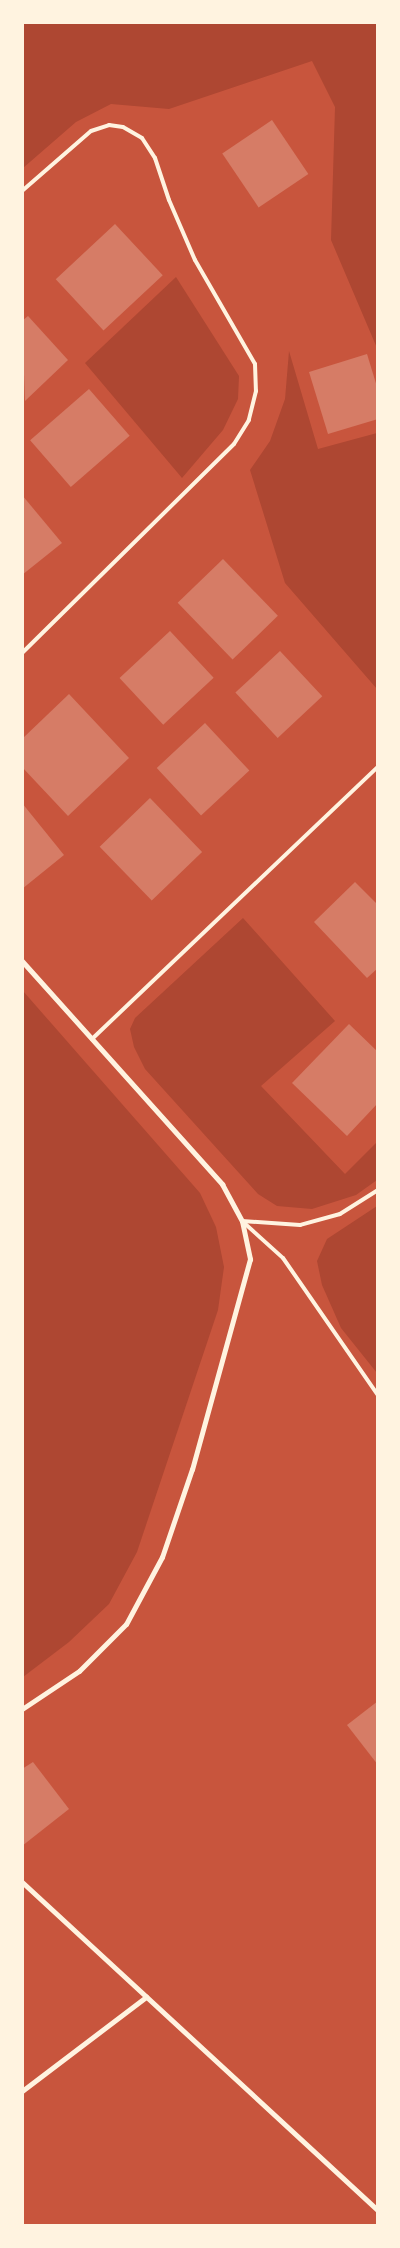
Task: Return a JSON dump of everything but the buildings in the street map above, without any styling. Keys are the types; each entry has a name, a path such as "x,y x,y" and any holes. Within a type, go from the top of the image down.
{"street":[{"path":"22,961 222,1184 242,1221 250,1259 192,1468 162,1557 126,1624 79,1671 22,1709"},
{"path":"22,1882 378,2211"},
{"path":"22,2091 146,1997"}],"lane":[{"path":"22,191 91,131 109,124 123,127 142,138 155,158 169,200 195,260 255,364 256,391 249,420 234,444 22,653"},
{"path":"92,1039 378,767"},
{"path":"242,1221 300,1225 340,1214 378,1190"},
{"path":"242,1221 283,1258 378,1395"}],"shaded area":[{"path":"23,22 377,23 377,348 331,240 335,107 312,61 169,109 111,104 76,122 23,168"},
{"path":"176,277 239,376 238,399 223,430 182,478 85,363"},
{"path":"289,351 318,449 377,433 377,689 285,583 250,470 270,441 285,399"},
{"path":"243,918 335,1021 261,1086 345,1174 377,1142 377,1180 356,1195 312,1209 277,1206 258,1194 145,1069 134,1047 130,1029 135,1018"},
{"path":"23,991 200,1193 216,1227 224,1267 218,1310 137,1552 109,1604 69,1642 23,1677"},
{"path":"377,1206 377,1373 341,1328 322,1285 317,1261 327,1239"}]}
